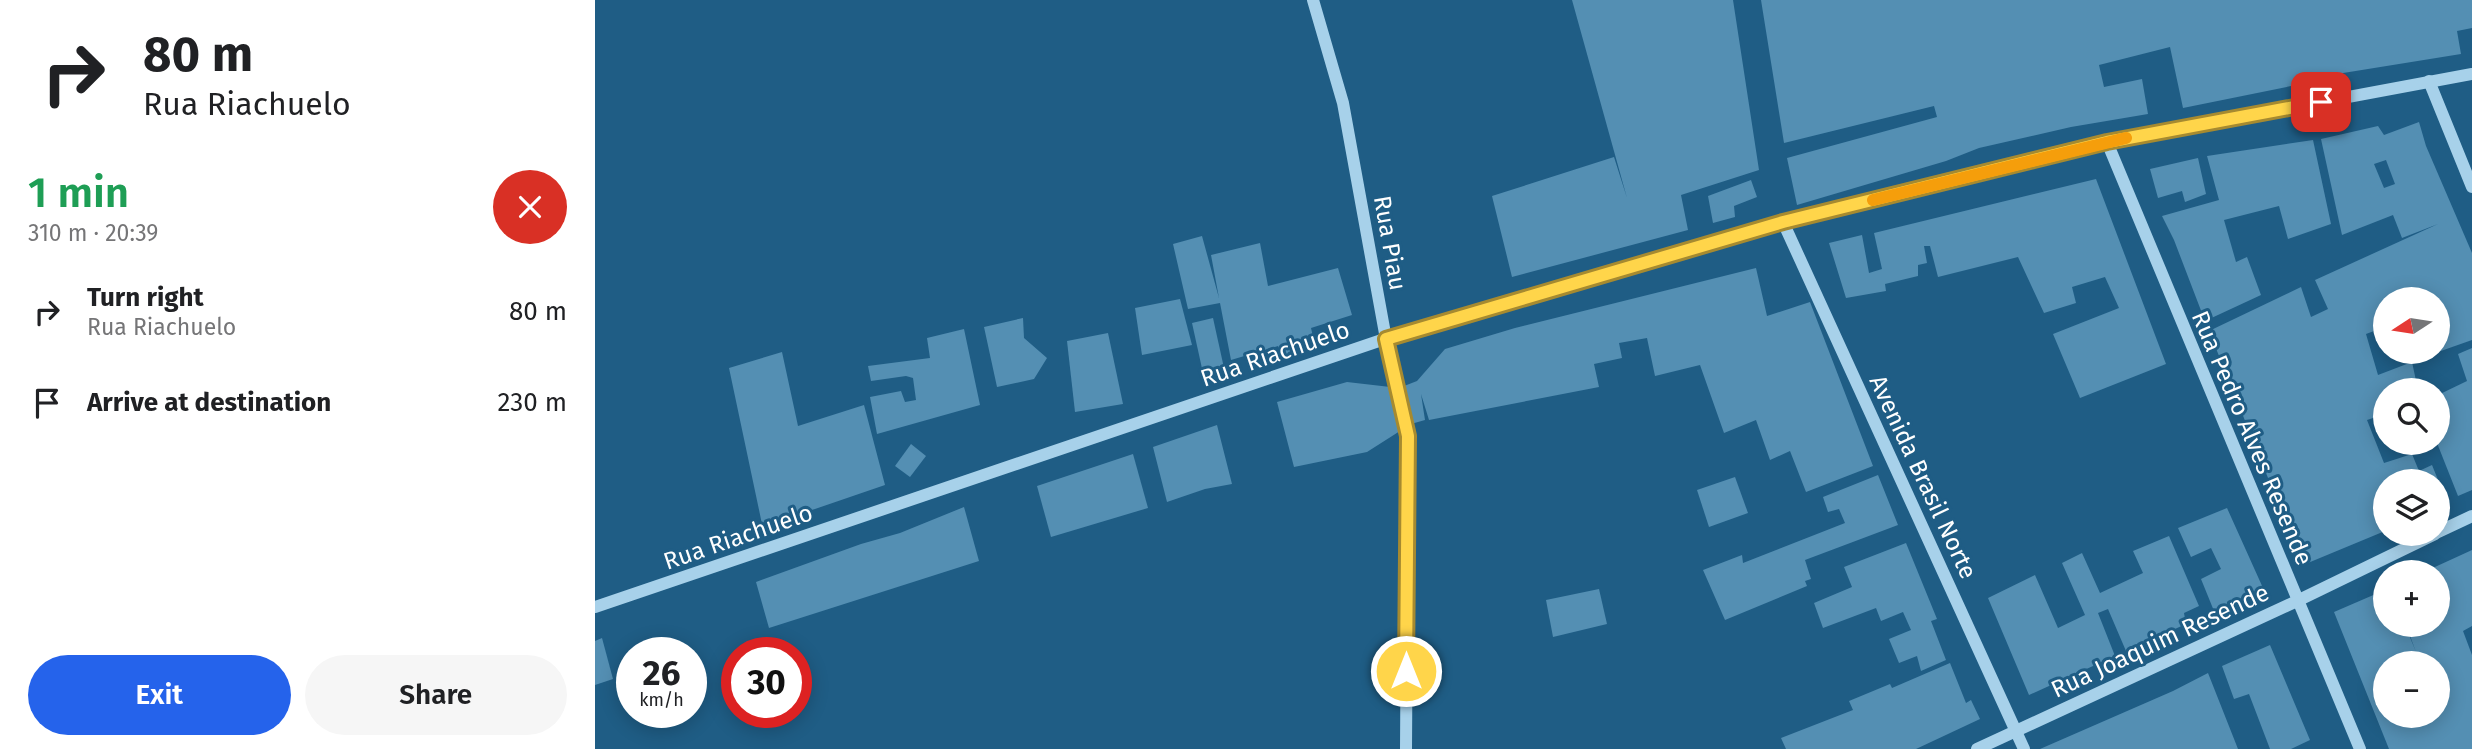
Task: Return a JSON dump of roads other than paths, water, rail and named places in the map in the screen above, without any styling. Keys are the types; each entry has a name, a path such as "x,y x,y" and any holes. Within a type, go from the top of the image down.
{"street":[{"name":"Rua Piau","path":"1313,0 1343,103 1386,339 1408,436 1406,749"},
{"name":"Rua Riachuelo","path":"595,607 1386,339 1783,222 2107,142 2472,74"},
{"path":"2429,81 2472,187"},
{"name":"Rua Pedro Alves Resende","path":"2107,142 2360,749"},
{"name":"Avenida Brasil Norte","path":"1783,222 2024,749"},
{"name":"Rua Joaquim Resende","path":"2450,526 2472,516"},
{"name":"Rua Joaquim Resende","path":"1977,749 2409,546"}]}
